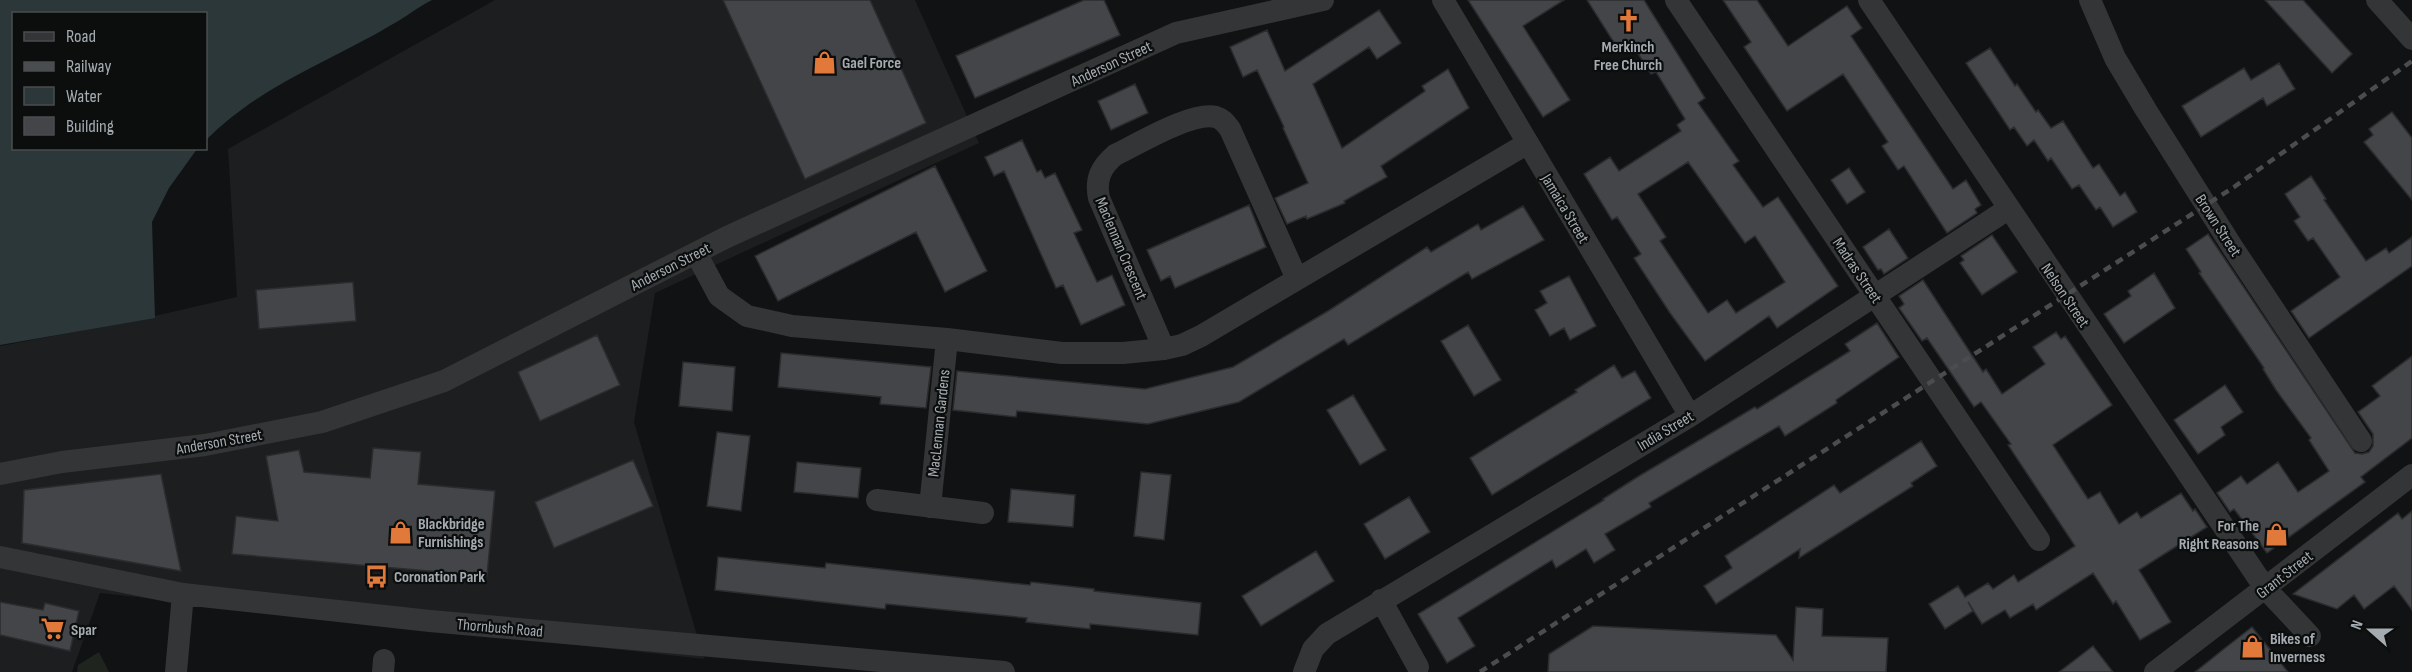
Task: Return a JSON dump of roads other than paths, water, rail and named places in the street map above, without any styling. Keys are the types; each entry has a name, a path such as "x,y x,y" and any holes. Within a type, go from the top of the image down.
{"street":[{"name":"Anderson Street","path":"0,474 62,462 205,445 322,422 444,381 696,253 1176,33 1323,0"},
{"name":"Jamaica Street","path":"1443,0 1690,416"},
{"name":"Madras Street","path":"1676,0 2039,540"},
{"name":"Nelson Street","path":"1869,0 2265,588 2310,636"},
{"name":"Brown Street","path":"2090,0 2115,58 2146,110 2233,248 2361,441"},
{"path":"2377,0 2412,39"},
{"name":"Maclennan Crescent","path":"1164,350 1099,198 1097,187 1099,175 1105,164 1115,155 1187,120 1214,116 1222,120 1230,129 1297,279"},
{"path":"696,253 719,296 747,316 792,326 946,339 1062,353 1164,350 1201,336 1528,143"},
{"name":"India Street","path":"1381,600 1690,416 2008,208"},
{"name":"MacLennan Gardens","path":"930,507 946,339"},
{"name":"Grant Street","path":"2156,672 2412,475"},
{"path":"877,500 983,513"},
{"name":"Thornbush Road","path":"0,557 183,594 430,621 929,669 1004,672"},
{"path":"176,672 183,594"},
{"path":"1304,672 1313,649 1327,634 1381,600 1418,667"}],"water":[{"path":"0,0 432,0 368,38 272,89 249,104 207,139 207,12 12,12 12,150 196,150 169,188 152,222 155,318 0,345"}],"railway":[{"path":"1480,672 2234,187 2412,61"}],"place":[{"name":"Merkinch Free Church","path":"1628,21"},
{"name":"Gael Force","path":"824,62"},
{"name":"Blackbridge Furnishings","path":"400,532"},
{"name":"For The Right Reasons","path":"2277,534"},
{"name":"Coronation Park","path":"376,576"},
{"name":"Spar","path":"53,629"},
{"name":"Bikes of Inverness","path":"2252,647"}]}
